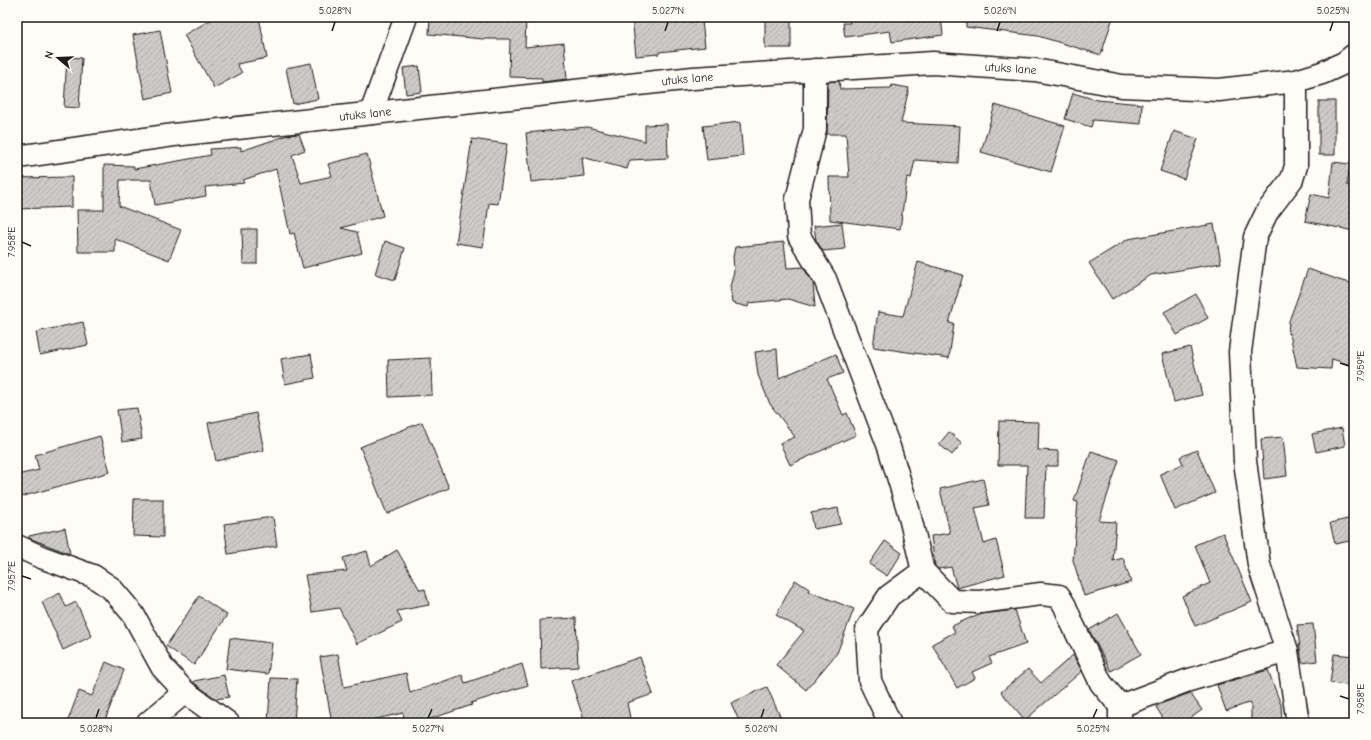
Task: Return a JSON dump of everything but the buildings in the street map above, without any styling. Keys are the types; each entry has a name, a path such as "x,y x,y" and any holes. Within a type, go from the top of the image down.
{"street":[{"path":"371,113 406,17"},
{"name":"utuks lane","path":"17,157 174,135 693,78 933,63 1035,70 1122,86 1219,90 1296,81 1322,73 1344,63 1354,55"},
{"path":"815,70 815,129 797,199 799,236 825,280 889,447 908,510 923,570 952,601 980,602 1041,594 1059,596 1101,683 1120,714 1186,681 1287,650"},
{"path":"1296,81 1296,166 1292,179 1267,212 1254,237 1240,352 1245,461 1259,565 1287,650 1298,723"},
{"path":"17,546 41,557 93,576 111,588 133,614 162,667 185,692 228,723"},
{"path":"890,723 870,681 867,629 889,596 923,570"},
{"path":"148,723 185,692"}]}
